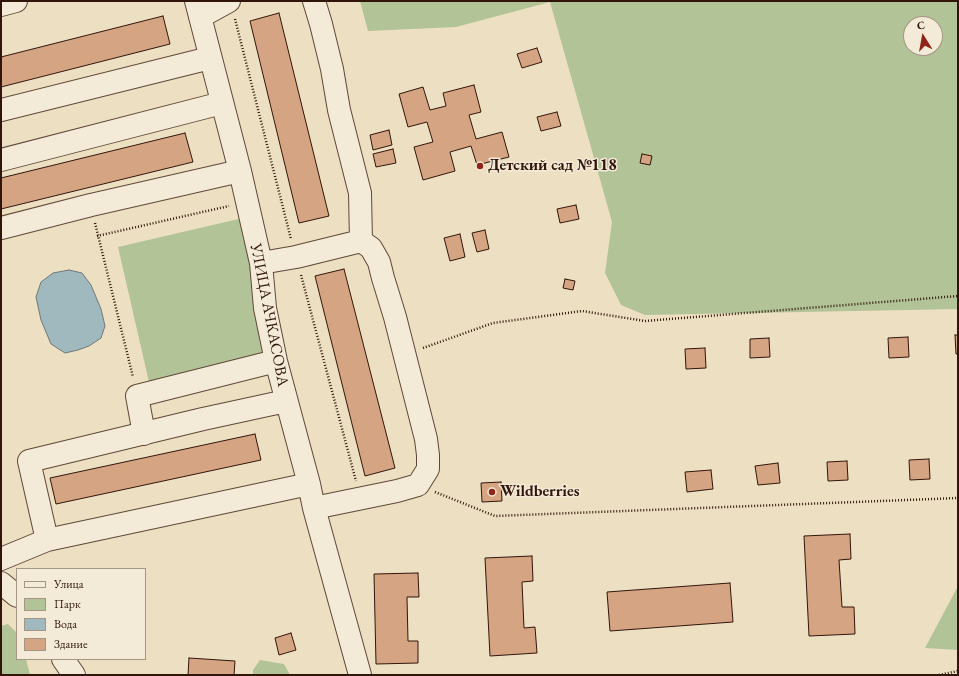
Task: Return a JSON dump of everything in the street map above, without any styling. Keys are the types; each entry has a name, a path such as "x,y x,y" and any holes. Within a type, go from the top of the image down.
{"street":[{"path":"1,5 16,1"},
{"path":"198,9 229,1"},
{"path":"314,1 323,32 360,193 360,240"},
{"name":"УЛИЦА АЧКАСОВА","path":"198,9 240,171 261,263 265,308 276,361 314,508 360,675"},
{"path":"1,110 210,58"},
{"path":"1,160 222,103"},
{"path":"1,228 91,205 240,171"},
{"path":"261,263 296,257 360,240"},
{"path":"314,508 397,491 418,485 428,469 426,440 395,317 382,278 379,262 371,248 360,240"},
{"path":"144,434 137,396 276,361"},
{"path":"47,540 29,461 203,419 286,401"},
{"path":"2,556 47,540 309,484"},
{"path":"1,583 16,595"},
{"path":"64,660 74,675"}],"path":[{"path":"97,236 246,202"},
{"path":"91,205 97,236 137,396"},
{"path":"404,355 493,323 582,312 645,321 958,296"},
{"path":"418,485 495,516 958,498"},
{"path":"939,675 958,671"}],"green space":[{"path":"360,1 958,1 958,309 645,315 621,305 605,273 612,222 550,2 456,27 368,31"},
{"path":"247,217 278,353 149,382 118,247"},
{"path":"958,586 958,650 925,648"},
{"path":"8,624 16,632 16,660 26,660 30,675 1,675 1,626"},
{"path":"260,660 284,664 290,675 253,675 253,670"}],"water":[{"path":"69,270 82,273 91,285 101,309 105,326 101,338 89,346 65,353 51,344 41,320 36,297 41,282 53,273"}],"building":[{"path":"279,13 329,216 299,223 250,21"},
{"path":"163,16 170,44 1,87 1,57"},
{"path":"537,48 542,62 522,68 517,54"},
{"path":"474,85 481,112 469,115 476,139 502,132 509,157 477,165 471,146 450,152 455,171 423,180 414,147 433,142 427,122 408,127 399,94 423,87 430,110 446,106 443,93"},
{"path":"557,112 561,126 541,131 537,117"},
{"path":"389,130 392,145 373,150 370,135"},
{"path":"185,133 193,162 1,209 1,178"},
{"path":"393,149 396,163 376,167 373,154"},
{"path":"642,154 652,156 650,165 640,163"},
{"path":"576,205 579,219 560,223 557,209"},
{"path":"485,230 489,249 477,252 472,233"},
{"path":"460,234 465,257 450,261 444,238"},
{"path":"344,269 395,468 365,476 315,276"},
{"path":"565,279 575,281 573,290 563,288"},
{"path":"955,335 958,335 958,354 956,354"},
{"path":"908,337 909,357 889,358 888,338"},
{"path":"769,338 770,357 750,358 750,339"},
{"path":"705,348 706,368 686,369 685,349"},
{"path":"255,434 261,460 56,504 50,478"},
{"path":"929,459 930,479 910,480 909,460"},
{"path":"847,461 848,480 828,481 827,462"},
{"path":"778,463 780,483 758,485 755,466"},
{"path":"711,470 713,489 687,492 685,472"},
{"name":"Wildberries","path":"501,482 502,501 482,502 481,483"},
{"path":"850,534 851,559 839,560 842,607 854,607 855,634 809,636 804,536"},
{"path":"532,556 533,581 522,582 524,628 535,627 537,653 490,656 485,558"},
{"path":"418,573 419,597 407,597 408,641 418,641 418,663 376,664 374,574"},
{"path":"730,583 733,622 610,631 607,592"},
{"path":"291,633 296,650 279,655 275,638"},
{"path":"189,658 235,661 234,675 188,675"}],"place":[{"name":"Детский сад №118","path":"480,166"},
{"name":"Wildberries","path":"492,492"}]}
